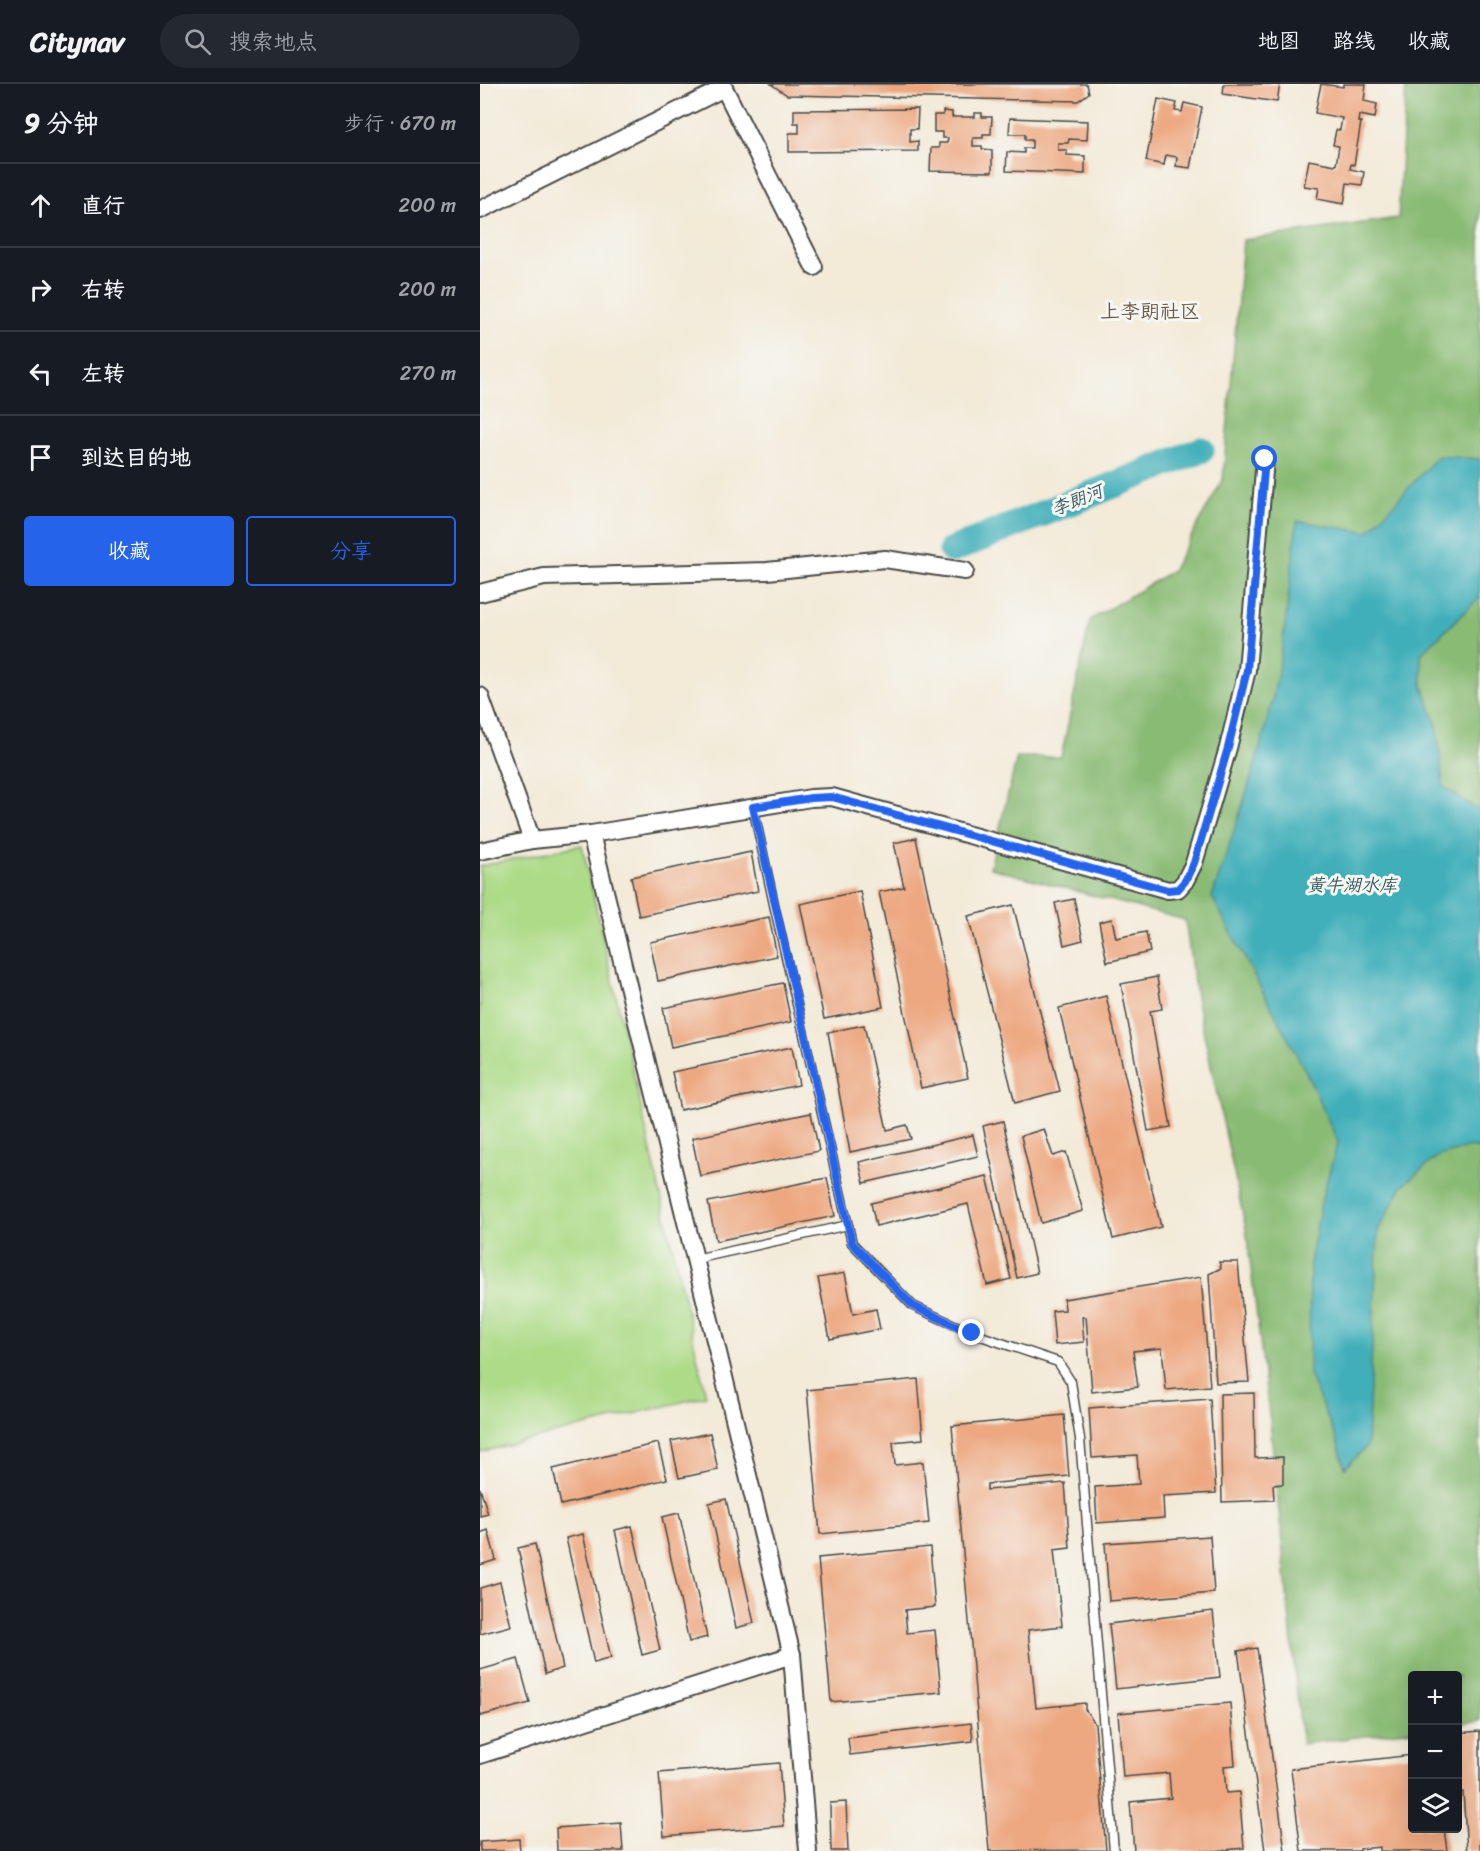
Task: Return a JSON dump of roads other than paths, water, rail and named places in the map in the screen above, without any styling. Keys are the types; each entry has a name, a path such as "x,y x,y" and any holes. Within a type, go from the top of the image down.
{"street":[{"path":"480,210 723,86 814,267"},
{"path":"480,851 532,840 591,834 811,798 832,797 1168,890 1178,889 1194,863 1228,748 1247,670 1265,459"},
{"path":"480,593 544,577 767,571 885,559 965,571"},
{"path":"480,696 532,840"},
{"path":"591,834 792,1655 808,1851"},
{"path":"480,1755 792,1655"}],"lane":[{"path":"753,807 852,1243 913,1306 972,1333 1058,1362 1071,1382 1080,1439 1114,1851"},
{"path":"695,1259 848,1225"}],"water":[{"name":"黄牛湖水库","path":"1438,456 1480,459 1480,597 1421,654 1422,684 1437,726 1443,786 1480,811 1480,1149 1471,1147 1438,1156 1402,1186 1378,1231 1367,1446 1345,1468 1337,1440 1309,1374 1310,1264 1322,1198 1338,1142 1306,1072 1212,897 1251,778 1271,706 1283,637 1297,521 1368,532"}],"waterway":[{"name":"李朗河","path":"952,550 1201,450"}],"district":[{"name":"上李朗社区","path":"1150,311"}]}
